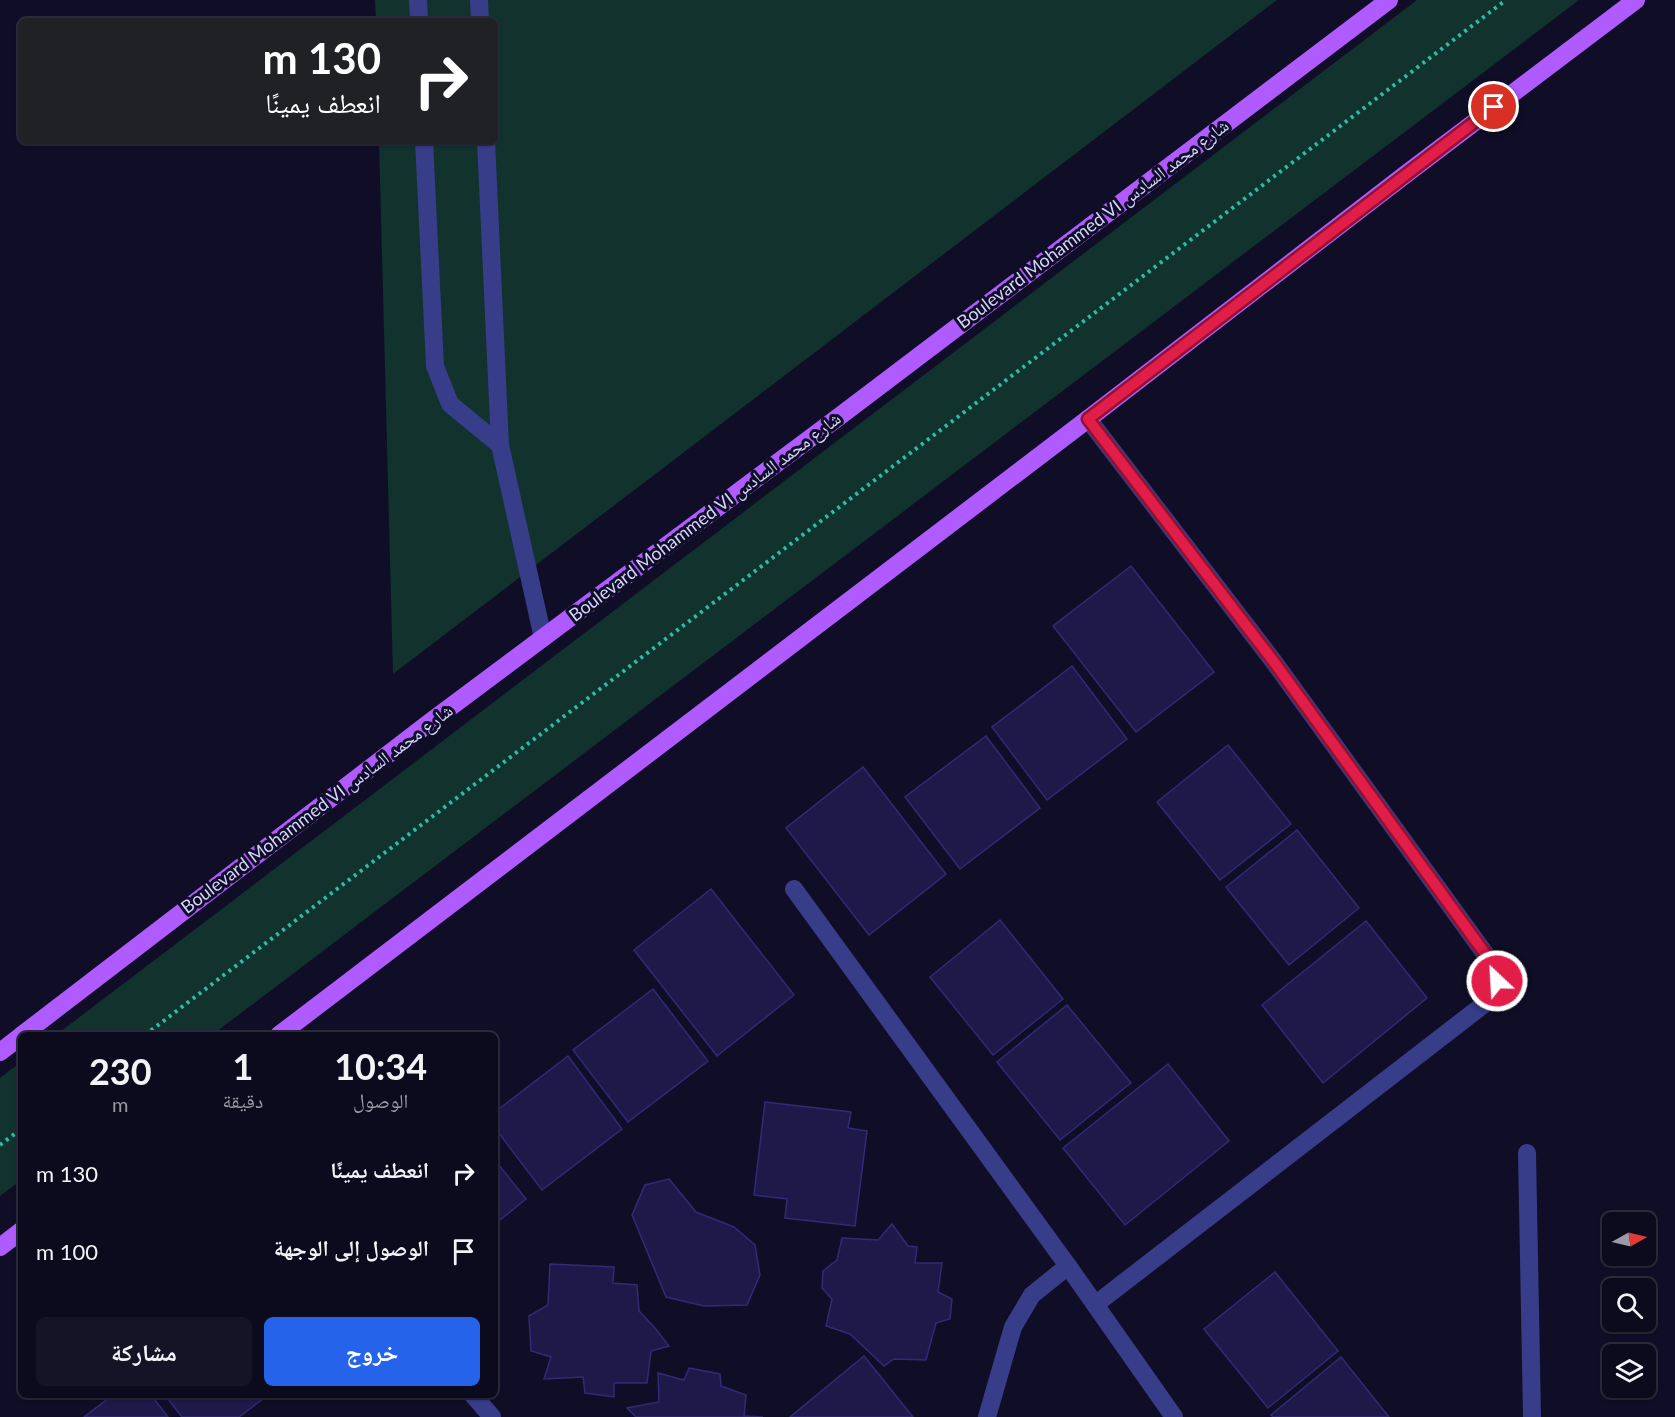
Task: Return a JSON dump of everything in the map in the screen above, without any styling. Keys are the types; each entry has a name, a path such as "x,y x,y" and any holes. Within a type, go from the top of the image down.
{"main road":[{"name":"Boulevard Mohammed VI شارع محمد السادس","path":"25,1032 429,723 1389,0"},
{"path":"283,1032 1636,0"},
{"name":"Boulevard Mohammed VI شارع محمد السادس","path":"0,1052 18,1037"},
{"path":"0,1247 18,1233"}],"street":[{"path":"418,0 419,18"},
{"path":"479,0 480,18"},
{"path":"424,144 435,366 450,404 500,445"},
{"path":"486,144 500,445 543,638"},
{"path":"1088,419 1288,681 1494,966 1497,981 1495,995 1483,1005 1096,1304"},
{"path":"794,889 1096,1304 1174,1417"},
{"path":"1527,1153 1532,1417"},
{"path":"987,1417 1013,1328 1032,1294 1068,1266"},
{"path":"476,1398 492,1417"}],"path":[{"path":"149,1032 1506,0"},
{"path":"0,1145 18,1131"}],"green space":[{"path":"375,0 1277,0 393,674 379,144 498,144 498,18 376,18"},
{"path":"1417,0 1579,0 216,1032 60,1032"},
{"path":"18,1064 18,1182 0,1196 0,1078"}],"building":[{"path":"1131,566 1214,672 1136,732 1053,626"},
{"path":"1072,666 1127,739 1047,800 992,727"},
{"path":"986,736 1040,808 960,869 905,797"},
{"path":"1228,745 1291,824 1220,880 1157,802"},
{"path":"863,767 946,874 869,935 786,828"},
{"path":"1297,830 1359,908 1289,965 1226,887"},
{"path":"711,889 794,995 717,1056 634,950"},
{"path":"1000,920 1063,999 993,1055 930,977"},
{"path":"1366,921 1427,998 1323,1083 1262,1005"},
{"path":"653,989 708,1061 628,1122 573,1050"},
{"path":"1067,1005 1131,1083 1060,1140 997,1062"},
{"path":"568,1056 622,1129 542,1190 498,1132 498,1110"},
{"path":"1168,1064 1229,1141 1125,1225 1063,1148"},
{"path":"765,1102 851,1112 848,1128 867,1131 855,1226 785,1218 787,1199 754,1195"},
{"path":"498,1164 526,1199 498,1222"},
{"path":"669,1179 696,1212 734,1227 755,1245 760,1275 747,1305 704,1306 666,1297 632,1215 645,1185"},
{"path":"892,1224 908,1246 917,1247 915,1263 942,1263 938,1292 952,1299 950,1319 936,1323 926,1360 894,1359 884,1366 850,1334 826,1326 832,1299 822,1288 823,1271 837,1260 842,1238 878,1240"},
{"path":"550,1264 614,1267 613,1283 637,1285 639,1311 669,1346 651,1351 647,1383 614,1383 614,1397 585,1393 583,1377 544,1379 551,1357 531,1351 529,1316 548,1305"},
{"path":"1275,1272 1338,1351 1268,1408 1204,1329"},
{"path":"864,1356 913,1417 790,1417"},
{"path":"1341,1357 1389,1417 1273,1417 1271,1415"},
{"path":"689,1368 720,1374 721,1386 746,1395 744,1416 763,1417 636,1417 627,1408 659,1402 658,1373 684,1380"},
{"path":"109,1398 153,1398 168,1417 84,1417"},
{"path":"167,1398 264,1398 239,1417 182,1417"}],"route":[{"path":"1494,107 1088,419 1288,681 1494,966 1497,981"}]}
